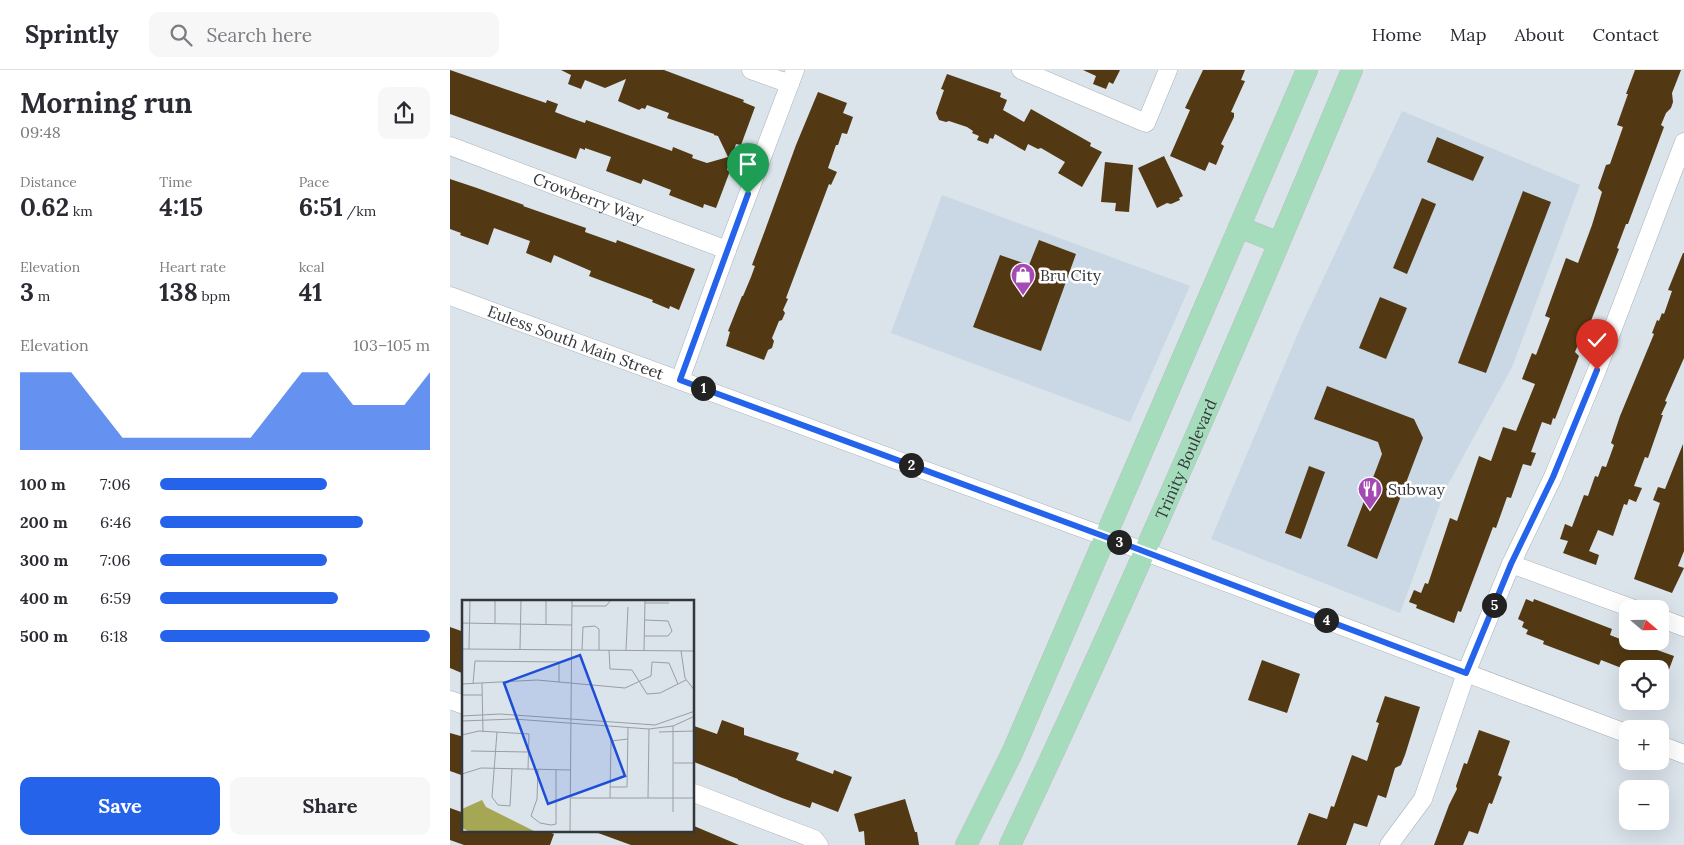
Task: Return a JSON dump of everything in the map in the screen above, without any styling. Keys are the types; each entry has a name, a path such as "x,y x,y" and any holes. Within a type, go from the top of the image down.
{"main road":[{"path":"966,845 1012,753 1307,70"},
{"name":"Trinity Boulevard","path":"1010,845 1091,672 1193,444 1352,70"},
{"path":"1239,227 1279,243"}],"street":[{"path":"680,380 793,77 751,70"},
{"path":"1021,70 1146,123 1168,70"},
{"path":"1388,845 1423,799 1466,673 1511,564 1553,477 1594,378 1684,142"},
{"name":"Crowberry Way","path":"450,146 727,250"},
{"name":"Euless South Main Street","path":"450,296 1106,537 1619,731"},
{"path":"1511,564 1619,604"},
{"path":"1669,621 1684,627"},
{"path":"450,700 462,704"},
{"path":"1669,749 1684,754"},
{"path":"695,793 814,839 819,845"}],"shaded area":[{"path":"1402,111 1580,185 1512,367 1446,488 1400,613 1211,539 1301,326"},
{"path":"942,195 1190,286 1130,422 891,333"}],"building":[{"path":"450,70 546,103 547,100 558,104 555,112 585,123 586,120 672,151 673,147 693,155 692,158 707,163 728,157 718,136 667,118 669,113 647,105 645,109 639,110 618,101 626,79 605,88 585,80 581,89 568,84 571,75 561,70 664,70 744,100 743,102 755,107 741,145 736,144 727,170 730,171 716,208 704,204 703,208 669,195 671,190 643,179 641,184 606,171 611,157 580,148 576,159 450,114"},
{"path":"1083,70 1120,70 1113,84 1109,82 1106,89 1093,84 1096,76"},
{"path":"1203,70 1245,70 1241,80 1245,81 1231,112 1234,113 1234,117 1221,144 1224,146 1216,165 1209,162 1205,171 1170,156 1190,110 1185,108"},
{"path":"1635,70 1681,70 1672,93 1673,102 1661,125 1664,127 1587,331 1584,330 1575,352 1579,356 1555,419 1553,418 1551,425 1542,422 1531,452 1536,453 1531,466 1523,464 1511,498 1507,497 1496,528 1493,527 1461,612 1458,611 1454,623 1416,608 1417,605 1409,602 1414,590 1421,593 1425,583 1428,584 1450,518 1457,521 1479,456 1491,461 1503,427 1516,431 1535,384 1522,379 1532,353 1536,355 1550,318 1545,316 1566,258 1578,263 1592,225 1602,192 1598,188 1606,165 1610,164 1623,127 1617,125"},
{"path":"947,74 1001,93 1000,97 1007,100 1003,110 1024,122 1031,109 1091,143 1090,146 1102,152 1082,187 1058,173 1065,162 1041,148 1038,149 1028,144 1025,151 995,134 993,139 990,138 988,144 977,140 979,136 972,133 973,131 967,127 939,120 936,113 944,90 941,89"},
{"path":"818,92 847,103 843,113 853,117 847,134 842,133 838,145 836,145 828,168 837,172 831,185 829,184 786,298 788,299 783,310 785,313 782,320 779,321 772,338 774,341 772,348 768,350 764,360 726,346 730,332 728,331 751,277 755,266 752,265 796,145"},
{"path":"1437,137 1484,157 1473,181 1427,162"},
{"path":"1164,156 1183,196 1179,198 1180,200 1157,208 1138,168"},
{"path":"1105,162 1133,165 1129,212 1115,211 1116,203 1101,202"},
{"path":"450,179 586,228 585,232 616,243 617,240 695,269 679,310 670,306 669,309 652,302 653,300 589,276 591,271 554,255 551,263 526,253 530,241 494,228 488,245 460,235 461,233 450,229"},
{"path":"1523,191 1551,202 1486,373 1458,363"},
{"path":"1422,198 1436,204 1407,274 1393,268"},
{"name":"Bru City","path":"1039,240 1076,254 1041,351 973,327 1000,255 1029,265"},
{"path":"1683,253 1684,358 1665,401 1667,402 1661,415 1663,415 1648,458 1645,457 1634,486 1642,488 1636,502 1629,499 1627,505 1624,504 1613,536 1598,530 1589,551 1599,555 1596,565 1563,553 1568,541 1560,539 1565,524 1572,527 1584,495 1588,496 1595,476 1598,477 1602,466 1606,467 1614,445 1611,443 1620,416 1654,334 1652,333 1657,320 1659,321 1662,313 1664,314 1672,291 1668,290"},
{"path":"1380,297 1407,308 1386,359 1359,348"},
{"path":"1327,386 1414,419 1423,438 1377,559 1347,546 1382,454 1378,442 1314,419"},
{"path":"1683,444 1684,551 1678,566 1684,568 1672,593 1634,579 1660,503 1653,500 1658,487 1665,489"},
{"path":"1309,466 1325,472 1301,539 1285,533"},
{"path":"1526,599 1533,602 1534,599 1612,629 1610,635 1619,639 1619,650 1657,650 1674,656 1669,669 1669,660 1619,660 1619,667 1601,660 1599,665 1543,644 1544,641 1526,634 1528,630 1522,627 1524,622 1518,619"},
{"path":"450,627 462,631 462,673 450,668"},
{"path":"1262,660 1300,674 1287,713 1248,700"},
{"path":"1385,696 1420,707 1405,755 1401,765 1395,768 1386,798 1378,795 1367,827 1354,823 1346,845 1297,845 1309,813 1327,819 1331,806 1334,807 1352,755 1367,761 1379,723 1376,722"},
{"path":"722,720 744,728 744,735 799,753 796,760 833,774 834,770 852,777 838,812 812,802 810,808 695,762 695,726 717,734"},
{"path":"1479,730 1510,741 1498,775 1502,777 1492,804 1489,803 1478,834 1469,831 1463,845 1434,845 1457,789 1456,786 1464,763 1467,764"},
{"path":"450,733 462,736 462,775 450,771"},
{"path":"905,799 915,832 917,832 919,845 865,845 864,831 859,832 854,814"},
{"path":"450,808 462,812 462,832 549,832 554,834 550,845 464,845 450,840"},
{"path":"695,826 739,845 631,845 598,833 695,832"}],"place":[{"name":"Bru City","path":"1023,296"},
{"name":"Subway","path":"1370,510"}],"route":[{"path":"748,194 680,380 1106,537 1466,673 1511,564 1553,477 1597,370"}]}
